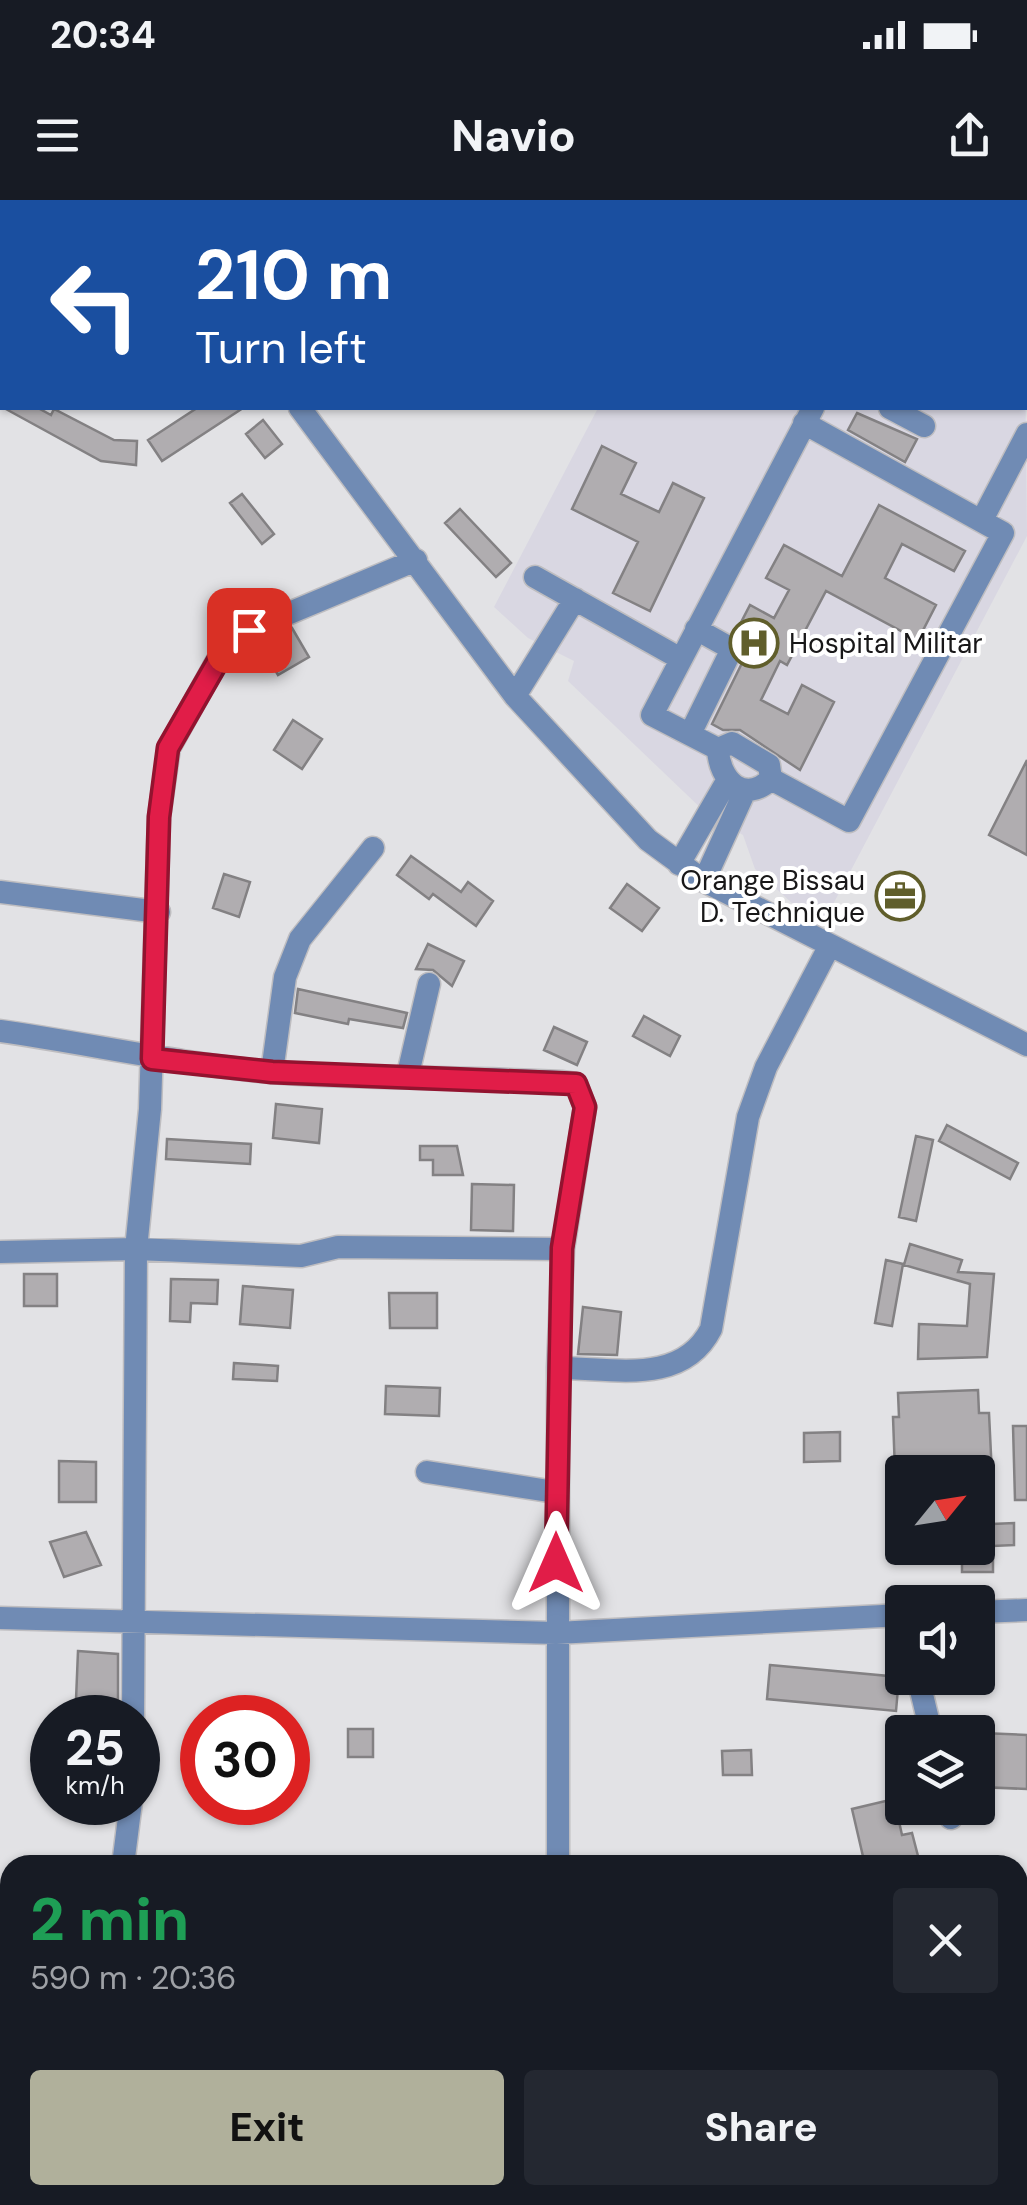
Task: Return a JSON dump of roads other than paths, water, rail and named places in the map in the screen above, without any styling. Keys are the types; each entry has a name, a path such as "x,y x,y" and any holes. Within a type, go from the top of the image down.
{"street":[{"path":"302,410 515,696 648,840 704,881 1027,1045"},
{"path":"894,410 924,426"},
{"path":"718,749 652,715 808,415 1003,532 849,821 771,778"},
{"path":"982,520 1027,434"},
{"path":"134,1695 136,1249 152,1059 159,817 168,748 222,654 249,630 416,560"},
{"path":"535,577 681,658"},
{"path":"515,696 575,600"},
{"path":"690,734 732,648 696,629"},
{"path":"718,749 732,743 754,752 770,765 771,778"},
{"path":"718,749 719,766 736,786 760,788 771,778"},
{"path":"679,864 736,786"},
{"path":"704,881 736,786"},
{"path":"272,1072 285,978 300,939 373,848"},
{"path":"0,892 159,912"},
{"path":"558,1368 653,1369 690,1359 702,1346 710,1329 748,1117 766,1067 829,947"},
{"path":"408,1074 429,984"},
{"path":"0,1031 112,1048 152,1059 272,1072 408,1074 576,1084 585,1107 562,1248 555,1492 558,1855"},
{"path":"0,1252 136,1249 300,1256 338,1247 562,1248"},
{"path":"427,1472 555,1492"},
{"path":"995,1611 1027,1610"},
{"path":"0,1618 136,1618 556,1633 885,1616"},
{"path":"125,1855 128,1825"}],"place":[{"name":"Hospital Militar","path":"754,643"},
{"name":"Orange Bissau D. Technique","path":"900,896"}]}
